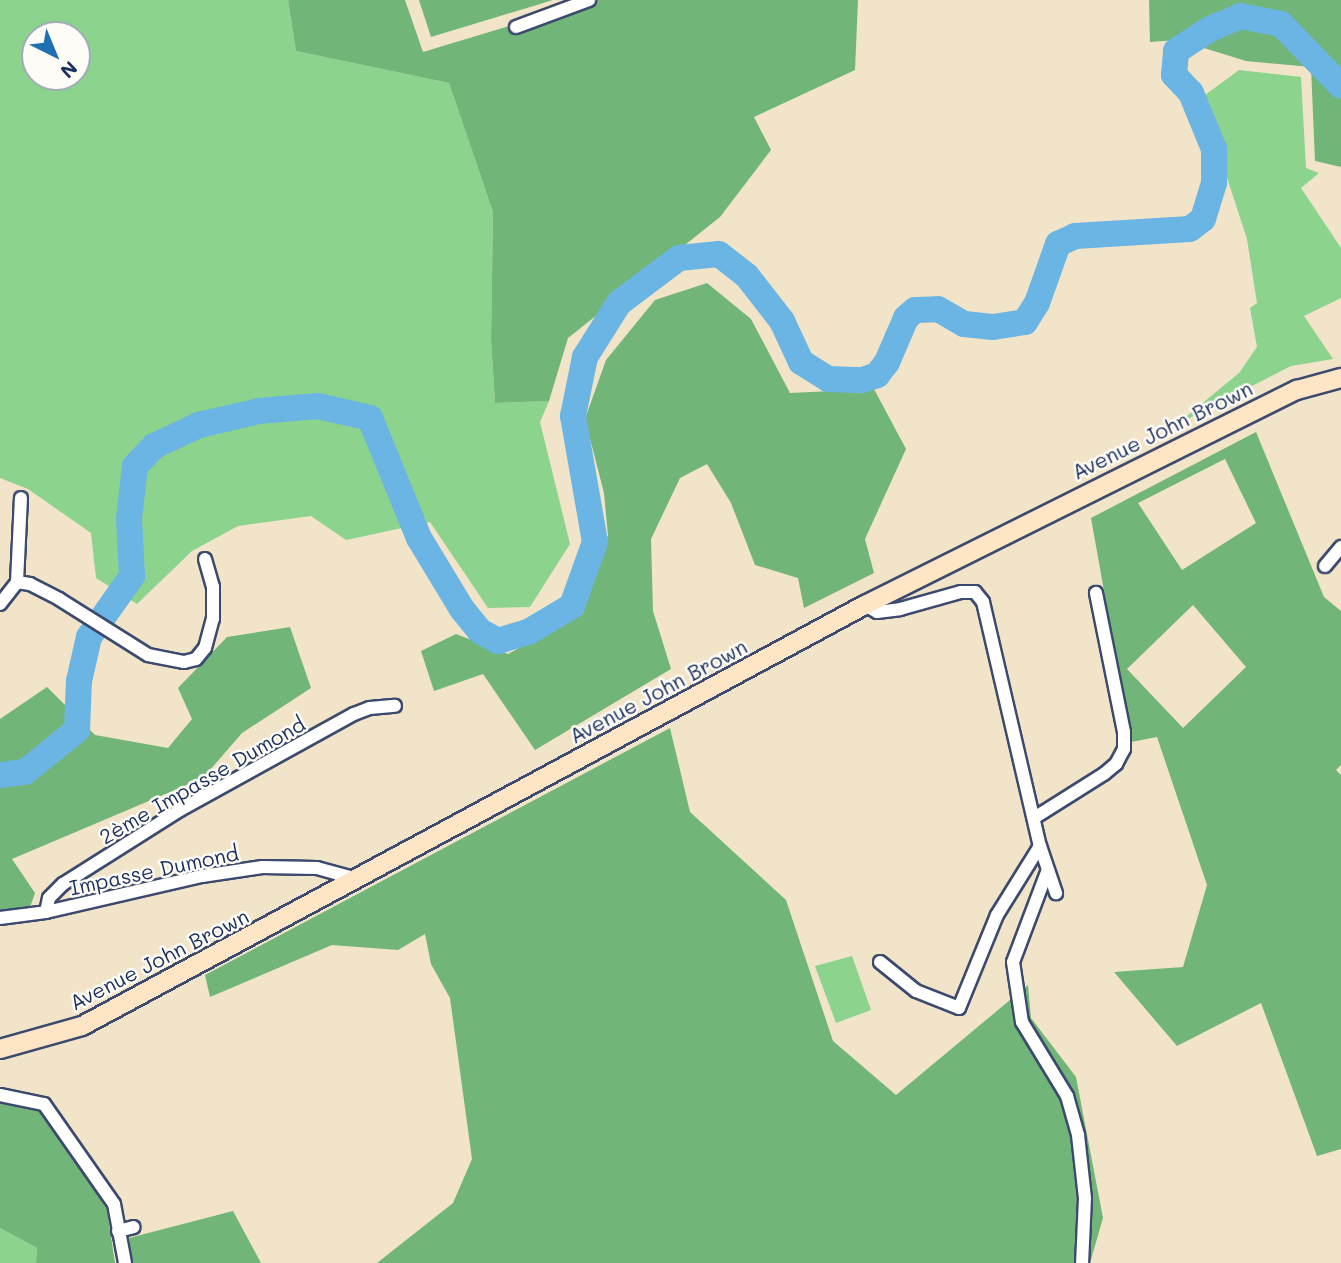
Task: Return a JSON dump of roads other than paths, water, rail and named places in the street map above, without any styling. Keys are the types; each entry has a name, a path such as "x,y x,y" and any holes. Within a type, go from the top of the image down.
{"main road":[{"name":"Avenue John Brown","path":"0,1049 82,1026 865,605 1297,390 1341,378"}],"street":[{"path":"516,27 589,0"},
{"path":"0,604 17,582 21,498"},
{"path":"1325,566 1341,547"},
{"path":"17,582 30,584 148,654 184,662 196,659 205,648 214,612 213,587 205,559"},
{"path":"865,605 877,612 900,610 961,592 975,592 983,602 1040,846 1056,893"},
{"path":"1034,818 1104,774 1116,764 1124,749 1124,732 1096,593"},
{"name":"2ème Impasse Dumond","path":"46,912 49,898 63,884 180,810 354,714 370,708 395,706"},
{"path":"880,962 916,991 959,1008 998,915 1040,846"},
{"name":"Impasse Dumond","path":"0,918 46,912 202,876 262,867 317,868 357,879"},
{"path":"1047,872 1013,962 1022,1022 1067,1096 1078,1135 1085,1198 1082,1263"},
{"path":"0,1095 44,1104 114,1204 125,1263"},
{"path":"118,1231 134,1227"}],"waterway":[{"path":"0,775 25,772 77,730 79,681 89,637 132,576 129,519 135,466 154,446 199,425 259,411 318,406 370,418 419,538 462,609 480,631 498,641 530,631 572,606 595,542 573,416 585,357 619,303 679,258 719,254 747,276 782,321 801,362 828,379 862,380 877,375 887,362 906,318 915,310 938,309 964,324 993,327 1025,322 1037,303 1058,244 1075,236 1190,229 1203,219 1214,183 1214,149 1191,93 1174,75 1176,51 1210,29 1240,16 1281,24 1341,86"}]}
